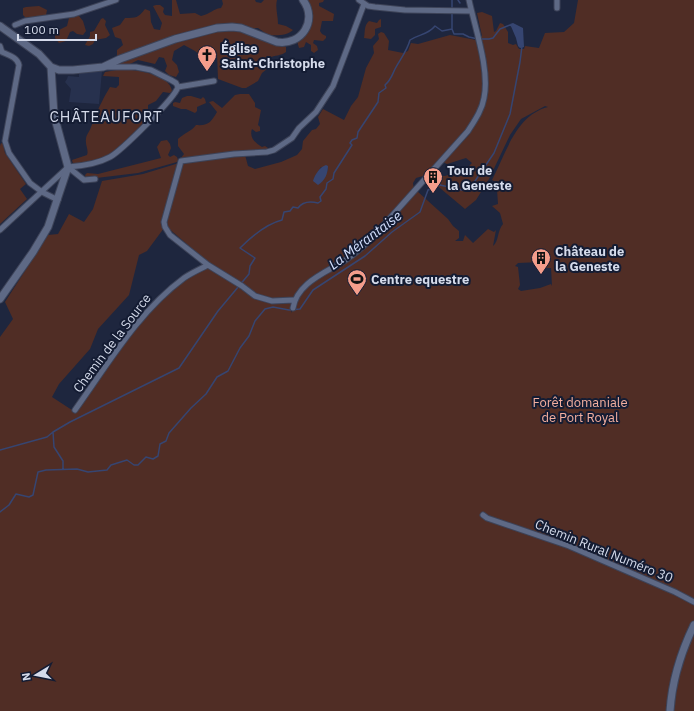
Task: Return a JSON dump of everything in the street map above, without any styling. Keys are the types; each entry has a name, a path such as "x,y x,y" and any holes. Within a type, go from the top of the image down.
{"street":[{"path":"15,25 25,21 74,14 116,0"},
{"path":"103,67 120,59 175,39 217,28 241,28 277,42 292,41 301,35 308,22 308,11 302,0"},
{"path":"293,308 294,300 310,281 360,250 399,209 468,131 481,108 486,88 485,70 469,0"},
{"path":"557,0 557,8"},
{"path":"294,300 272,301 255,296 241,285 208,265 170,235 164,222 181,161 234,154 267,152 274,150 292,138 299,128 316,112 334,86 362,2 370,7 471,10"},
{"path":"0,26 39,54 51,66 60,70 103,67 136,67 151,70 174,82 178,87"},
{"path":"0,46 2,52 15,58 19,65 5,141 9,154 30,183 42,192 58,200"},
{"path":"0,299 33,252 48,227 68,167 54,115 51,66"},
{"path":"0,230 68,167 94,164 115,154 168,101 178,87 214,81"},
{"path":"68,167 84,180 95,179"},
{"name":"Chemin de la Source","path":"75,410 113,357 157,300 185,277 208,265"},
{"name":"Chemin Rural Numéro 30","path":"483,515 487,518 569,546 694,601"},
{"path":"670,711 676,672 684,646 694,625"}],"shaded area":[{"path":"513,23 523,28 524,47 520,48 518,46 510,24"},
{"path":"102,71 99,104 69,102 71,89 65,82 68,76 79,77 79,72"},
{"path":"326,165 328,166 327,174 323,181 318,185 313,181 316,173"}],"green space":[{"path":"172,0 176,0 180,14 195,13 201,16 215,9 221,8 223,4 222,0 255,0 256,2 261,3 264,0 277,0 276,6 278,24 293,30 285,34 276,35 270,35 258,28 177,34 173,38 128,52 117,57 117,50 123,45 121,39 115,37 112,28 120,25 125,18 134,18 138,16 145,9 150,11 151,22 154,29 160,30 162,23 153,6 160,5 164,8 163,12 165,15 172,16"},
{"path":"304,0 324,0 323,2 319,3 319,6 334,14 333,21 322,21 320,31 326,36 326,38 323,41 314,40 313,43 317,46 318,50 314,53 311,51 311,45 306,42 304,47 299,48 297,41 309,25"},
{"name":"Forêt domaniale de Port Royal","path":"578,0 694,0 694,711 0,711 0,337 13,319 5,302 48,235 58,234 69,214 84,222 93,209 102,181 143,174 179,163 164,228 147,251 139,255 129,295 98,329 90,349 59,384 52,397 75,412 129,338 158,302 189,277 206,266 254,297 292,301 291,313 301,293 315,279 360,252 417,191 459,231 459,238 455,241 463,241 465,235 473,243 488,229 494,232 496,230 493,246 503,224 500,213 492,206 498,204 497,189 502,186 492,180 507,147 520,126 537,111 548,107 545,106 521,119 510,135 489,179 476,200 465,209 428,178 434,172 439,176 445,176 467,168 472,163 466,158 447,164 443,162 469,135 480,116 485,101 480,37 482,36 477,13 482,12 492,16 494,32 500,23 503,24 508,32 508,43 513,45 516,44 519,49 524,49 525,46 539,48 545,33 564,32 574,23","holes":["541,262 541,268 551,268 552,286 551,284 540,288 521,291 518,289 520,285 518,267 515,266 518,263"]},
{"path":"39,6 47,10 46,15 27,19 23,15 23,8"},
{"path":"79,16 83,21 86,31 83,35 77,34 73,31 70,32 66,41 59,43 55,38 55,34 67,26 69,18"},
{"path":"103,18 106,21 105,25 110,35 106,38 95,40 93,44 89,46 85,45 90,36 90,32 94,31"},
{"path":"381,19 381,27 375,29 375,35 371,39 364,38 367,23 369,21 377,23"},
{"path":"228,30 240,30 286,47 286,52 269,58 267,69 262,73 258,81 246,88 242,88 218,79 217,53 211,51 205,53 202,57 184,45 174,51 172,60 177,65 179,72 176,77 169,75 165,71 167,66 164,58 159,57 155,64 138,60 130,64 119,65 118,63 172,44"},
{"path":"381,32 384,33 389,41 388,50 403,53 408,51 411,43 418,44 450,35 476,40 483,64 484,79 483,94 472,121 455,144 425,177 423,176 416,178 413,183 414,190 372,237 353,254 309,280 293,298 272,299 255,294 209,263 167,227 166,223 181,163 245,155 248,166 255,169 281,162 297,155 302,149 303,141 312,130 316,129 320,124 318,117 323,109 344,120 351,106 358,97 366,68 374,53 373,46 379,39 378,34","holes":["321,167 328,168 327,172 314,178"]},
{"path":"122,69 135,70 159,77 170,85 172,91 170,93 163,92 156,101 148,105 148,111 152,114 115,152 106,157 87,163 73,164 72,160 87,155 88,151 86,138 99,107 110,87 116,88 119,85 119,77 103,76 105,72"},
{"path":"249,94 255,103 255,107 261,110 258,125 260,127 260,131 256,132 252,129 251,135 257,144 268,148 266,151 181,158 184,154 178,146 178,139 196,125 204,125 209,123 217,112 209,102 213,101 222,108 235,95"},
{"path":"187,96 201,99 203,97 206,103 197,107 197,111 195,113 173,106 173,103 180,103 182,98"},
{"path":"167,140 171,148 168,155 170,157 174,155 177,157 177,162 138,173 86,178 85,175 87,173 98,174 161,158 157,147 161,141"},
{"path":"1,143 3,144 5,153 26,184 20,189 27,199 0,224 0,146"}],"waterway":[{"name":"La Mérantaise","path":"452,0 452,29 454,34 463,34 478,39 489,39 493,38 500,29 510,25 512,26"},
{"name":"La Mérantaise","path":"0,450 47,437 70,422 179,368 218,311 249,274 250,266 255,258 240,248 249,239 270,224 282,220 284,212 290,211 293,207 298,208 304,203 318,203 321,201 320,197 326,189 327,183 333,179 334,173 352,145 350,143 352,140 357,138 358,132 378,102 379,93 386,88 385,85 389,81 406,51 410,40 426,33 435,26 442,31 452,29"},
{"name":"La Mérantaise","path":"0,512 9,505 16,494 29,497 33,495 38,472 46,470 77,469 88,472 107,470 111,465 127,460 134,465 138,465 146,457 153,459 158,456 160,444 166,441 169,433 191,408 206,394 217,377 228,371 240,348 249,336 255,321 265,309 273,307 289,310 300,309 313,290 365,256 392,232 420,212 428,190 440,185 462,190 471,187 494,153 510,114 522,46"},
{"name":"La Mérantaise","path":"53,432 54,447 63,461 63,469"}],"place":[{"name":"Église Saint-Christophe","path":"207,72"},
{"name":"Tour de la Geneste","path":"433,194"},
{"name":"Château de la Geneste","path":"541,275"},
{"name":"Centre equestre","path":"357,296"}],"district":[{"name":"CHÂTEAUFORT","path":"106,116"}]}
